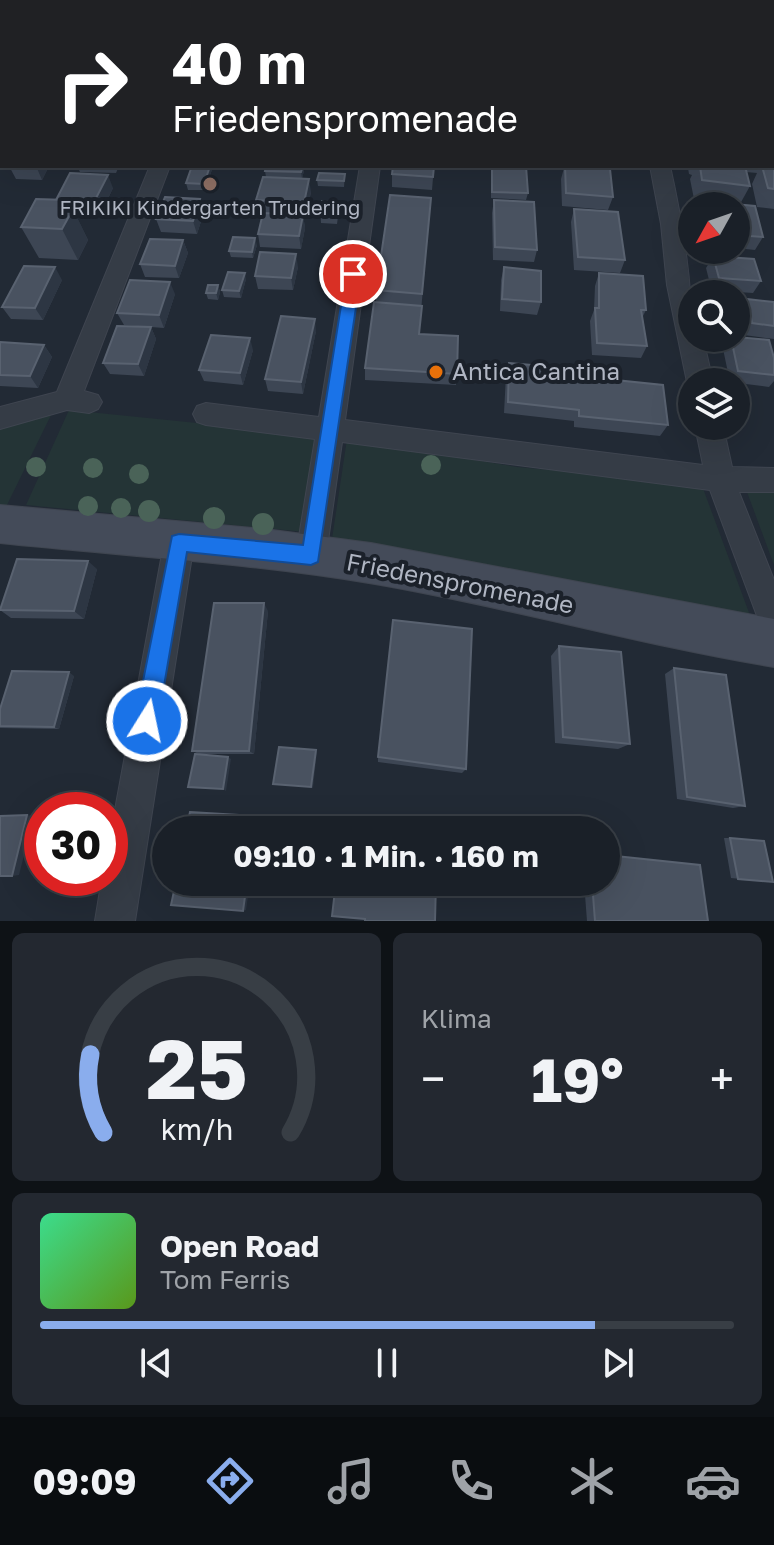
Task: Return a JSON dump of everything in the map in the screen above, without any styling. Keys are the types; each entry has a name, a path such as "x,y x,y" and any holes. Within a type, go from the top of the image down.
{"street":[{"path":"0,418 78,401 159,168"},
{"path":"311,555 370,168"},
{"path":"660,168 672,224 679,285 697,368"},
{"path":"206,414 720,479 774,480"},
{"path":"712,440 720,479 774,621"},
{"name":"Friedenspromenade","path":"0,524 311,555 422,572 698,632 774,643"},
{"path":"115,921 179,543"}],"shaded area":[{"path":"69,410 315,435 305,532 26,505"},
{"path":"52,413 7,505 0,505 0,428"},
{"path":"347,439 517,467 701,483 751,618 332,539"},
{"path":"747,492 774,493 774,565"}],"building":[{"path":"191,168 209,168 204,184 186,183"},
{"path":"266,168 302,168 301,172 265,171"},
{"path":"393,168 434,168 433,177 392,174"},
{"path":"492,168 526,168 528,193 492,192"},
{"path":"565,168 610,169 613,197 566,193"},
{"path":"700,168 746,168 750,186 702,180"},
{"path":"763,168 774,168 774,189 768,188"},
{"path":"70,173 108,175 93,204 56,200"},
{"path":"319,173 345,174 344,181 317,180"},
{"path":"263,177 309,179 304,203 256,200"},
{"path":"390,195 431,198 422,294 376,290"},
{"path":"165,197 200,199 193,221 156,219"},
{"path":"36,199 66,200 61,208 73,209 62,229 21,227"},
{"path":"494,200 534,202 537,250 495,247"},
{"path":"322,201 338,202 337,209 320,207"},
{"path":"750,206 755,206 763,237 750,236"},
{"path":"574,209 618,212 625,260 578,257"},
{"path":"321,210 337,211 336,217 320,216"},
{"path":"263,213 303,215 299,236 258,234"},
{"path":"233,237 255,238 252,252 229,251"},
{"path":"150,239 183,240 175,266 140,264"},
{"path":"260,252 296,254 291,278 255,276"},
{"path":"750,259 754,259 761,281 750,280 719,278 715,264 750,264"},
{"path":"24,266 55,267 35,308 2,307"},
{"path":"504,267 541,271 541,302 502,299"},
{"path":"228,272 245,273 239,291 222,290"},
{"path":"599,273 643,276 646,310 641,310 647,346 597,343 595,308 599,308"},
{"path":"130,280 170,282 159,315 117,313"},
{"path":"208,285 218,285 216,293 206,293"},
{"path":"750,299 774,302 774,326 752,323"},
{"path":"374,302 422,306 419,334 458,336 457,374 365,368"},
{"path":"281,316 315,319 301,382 265,379"},
{"path":"117,326 151,327 138,364 103,363"},
{"path":"211,335 250,338 240,373 199,370"},
{"path":"750,338 769,340 774,358 774,375 737,368 734,352 750,352"},
{"path":"0,342 44,345 30,376 0,375"},
{"path":"509,363 577,369 577,376 663,385 668,425 579,416 579,410 508,402"},
{"path":"17,559 88,561 74,611 0,610"},
{"path":"214,603 264,603 249,751 192,751"},
{"path":"393,620 472,629 466,769 378,757"},
{"path":"559,646 621,652 630,744 563,737"},
{"path":"674,668 726,675 745,806 687,797"},
{"path":"12,671 69,672 54,727 0,726 0,709"},
{"path":"279,747 316,750 311,787 273,784"},
{"path":"195,754 228,757 223,789 188,787"},
{"path":"190,812 257,816 189,816"},
{"path":"24,815 12,876 0,876 0,816"},
{"path":"730,838 764,841 773,882 738,879"},
{"path":"620,856 700,865 708,921 595,921 593,896 620,896"},
{"path":"173,896 245,896 243,911 171,905"},
{"path":"334,896 436,896 435,921 365,921 332,916"}],"place":[{"name":"FRIKIKI Kindergarten Trudering","path":"210,184"},
{"name":"Antica Cantina","path":"436,372"}],"route":[{"path":"147,721 179,543 311,555 353,274"}]}
